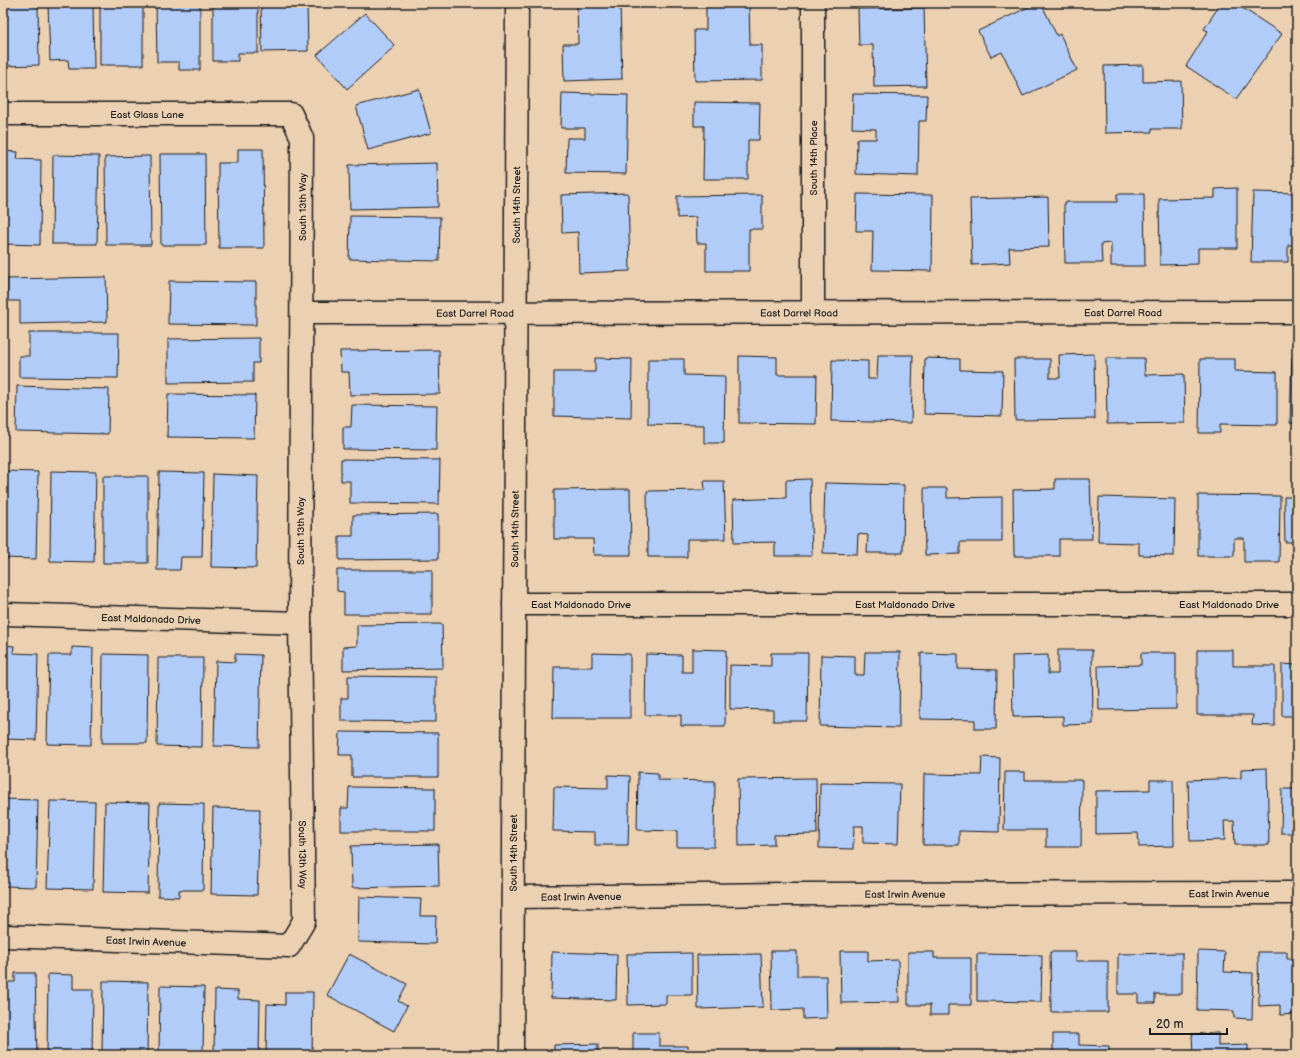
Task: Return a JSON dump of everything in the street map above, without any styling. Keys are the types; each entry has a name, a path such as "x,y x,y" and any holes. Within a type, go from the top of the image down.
{"street":[{"name":"South 14th Street","path":"512,1055 514,313 517,3"},
{"name":"South 14th Place","path":"813,3 813,313"},
{"name":"East Glass Lane","path":"3,114 291,114"},
{"name":"South 13th Way","path":"290,946 304,922 300,623 302,138 291,114"},
{"name":"East Darrel Road","path":"302,313 1297,312"},
{"name":"East Maldonado Drive","path":"514,604 1297,604"},
{"name":"East Maldonado Drive","path":"3,614 300,623"},
{"name":"East Irwin Avenue","path":"513,897 806,894 1297,893"},
{"name":"East Irwin Avenue","path":"3,936 290,946"}],"building":[{"path":"3,3 38,3 39,65 3,66"},
{"path":"48,3 93,3 94,69 69,69 68,60 50,61"},
{"path":"100,3 143,3 143,65 100,65"},
{"path":"156,3 200,3 200,70 179,70 179,62 157,62"},
{"path":"213,3 258,3 258,53 238,53 238,61 213,61"},
{"path":"261,3 307,3 308,51 262,52"},
{"path":"577,3 620,3 622,79 564,81 563,44 578,44"},
{"path":"749,3 750,45 762,45 762,80 695,81 694,30 706,30 706,4"},
{"path":"1037,3 1041,3 1057,36 1060,34 1077,70 1023,96 1002,52 991,57 978,31"},
{"path":"1221,3 1235,3 1282,34 1236,99 1186,66 1208,31 1204,29"},
{"path":"924,8 926,86 874,87 873,45 859,45 858,9"},
{"path":"365,13 395,46 347,89 317,55"},
{"path":"1143,65 1143,82 1181,81 1182,129 1152,129 1152,132 1105,133 1104,66"},
{"path":"419,89 431,133 368,150 356,106"},
{"path":"562,93 628,95 626,174 566,173 567,138 585,138 585,128 561,128"},
{"path":"853,94 927,95 926,121 919,121 918,176 856,174 857,139 876,139 876,129 852,128"},
{"path":"694,102 760,103 759,140 748,140 748,179 703,179 704,126 694,126"},
{"path":"238,149 263,149 264,248 219,248 218,163 238,163"},
{"path":"3,151 18,152 17,159 41,160 40,245 3,244"},
{"path":"160,154 205,154 206,245 161,245"},
{"path":"53,155 99,156 97,244 52,244"},
{"path":"150,156 151,245 106,245 105,157"},
{"path":"437,163 438,207 350,209 349,165"},
{"path":"1237,188 1237,248 1198,248 1198,264 1160,265 1159,199 1215,198 1215,189"},
{"path":"1253,192 1297,193 1297,245 1288,245 1288,262 1251,262"},
{"path":"628,193 630,271 579,273 578,232 562,233 561,195"},
{"path":"857,194 933,195 932,271 872,270 873,231 856,231"},
{"path":"1117,194 1144,194 1145,266 1111,266 1111,243 1101,244 1102,263 1065,263 1064,202 1117,202"},
{"path":"762,195 762,229 749,229 749,271 706,271 706,243 697,243 696,217 677,218 677,196"},
{"path":"1048,197 1049,247 1009,248 1010,263 972,265 970,199"},
{"path":"350,216 440,217 439,261 349,259"},
{"path":"106,277 107,322 20,324 20,301 7,301 7,279"},
{"path":"169,281 256,282 256,325 168,324"},
{"path":"29,333 119,333 118,378 19,377 19,356 29,356"},
{"path":"259,338 259,363 253,363 253,382 168,383 168,339"},
{"path":"439,350 440,394 350,395 349,372 341,372 340,351"},
{"path":"1094,354 1095,419 1015,420 1014,359 1050,359 1050,378 1060,378 1059,355"},
{"path":"878,355 913,355 911,423 831,421 832,360 868,361 868,379 877,379"},
{"path":"739,356 777,357 777,375 817,375 816,424 739,423"},
{"path":"1292,357 1297,357 1297,424 1290,423"},
{"path":"595,358 632,359 631,418 554,416 554,372 595,372"},
{"path":"925,358 960,359 960,370 1003,371 1002,416 924,414"},
{"path":"1106,358 1144,358 1145,375 1184,374 1185,423 1107,424"},
{"path":"648,359 684,359 684,375 725,376 724,443 704,443 704,425 648,424"},
{"path":"1200,359 1235,359 1235,371 1277,372 1277,425 1220,424 1220,433 1199,433"},
{"path":"17,386 109,389 108,434 16,432"},
{"path":"168,394 255,395 254,438 167,437"},
{"path":"352,405 437,406 436,450 343,449 343,427 351,427"},
{"path":"341,459 440,460 439,504 350,503 350,481 341,481"},
{"path":"3,471 38,472 36,559 3,558"},
{"path":"51,471 96,472 94,562 50,561"},
{"path":"159,472 204,473 202,557 181,557 180,570 157,570"},
{"path":"213,474 258,476 256,568 211,567"},
{"path":"103,476 148,476 148,563 103,563"},
{"path":"810,479 812,556 775,556 775,542 734,543 733,500 786,498 786,480"},
{"path":"1055,479 1090,479 1092,539 1059,539 1059,556 1014,556 1013,490 1055,489"},
{"path":"704,481 724,481 726,539 687,539 687,557 648,557 647,491 705,490"},
{"path":"825,483 904,485 903,553 867,553 868,535 858,534 857,554 823,553"},
{"path":"924,488 947,488 947,498 1002,497 1002,542 960,542 960,554 925,555"},
{"path":"630,489 631,555 594,555 593,539 554,539 554,490"},
{"path":"1198,495 1280,496 1279,562 1244,562 1244,538 1234,538 1234,556 1198,556"},
{"path":"1099,497 1175,499 1174,556 1139,555 1139,543 1098,542"},
{"path":"1284,497 1297,497 1297,542 1285,542"},
{"path":"438,514 438,559 339,560 339,536 353,536 353,515"},
{"path":"337,570 432,570 432,614 344,614 344,592 337,591"},
{"path":"442,624 443,668 343,670 343,647 357,646 357,625"},
{"path":"3,645 14,646 13,653 38,654 36,740 3,739"},
{"path":"72,647 93,648 91,745 47,744 49,655 72,655"},
{"path":"692,649 726,650 725,726 681,726 681,715 645,715 646,654 682,655 682,672 692,672"},
{"path":"1058,650 1092,650 1093,724 1063,725 1063,716 1013,717 1012,656 1048,655 1048,674 1058,674"},
{"path":"1197,650 1233,650 1233,666 1275,666 1275,726 1252,725 1253,715 1197,715"},
{"path":"865,652 900,652 899,728 820,726 821,655 855,656 855,675 864,675"},
{"path":"592,653 630,654 630,718 553,718 554,667 592,667"},
{"path":"771,653 808,653 807,721 773,721 773,710 730,709 730,665 771,666"},
{"path":"921,653 958,654 958,669 997,670 996,729 975,729 975,720 920,719"},
{"path":"1141,653 1176,653 1176,709 1099,710 1098,666 1141,665"},
{"path":"103,654 148,655 147,743 102,743"},
{"path":"235,654 261,655 259,747 214,746 216,661 235,662"},
{"path":"158,658 203,658 202,747 157,746"},
{"path":"1282,664 1297,665 1297,716 1282,716"},
{"path":"348,676 436,677 436,722 341,721 341,698 348,698"},
{"path":"340,732 438,733 438,777 352,777 352,755 339,755"},
{"path":"982,757 1000,758 999,832 959,831 959,845 923,845 924,774 981,775"},
{"path":"1267,768 1269,845 1235,845 1234,821 1224,821 1225,840 1190,841 1188,780 1241,778 1241,769"},
{"path":"638,772 658,773 658,780 715,781 714,847 677,847 677,831 637,830"},
{"path":"1005,772 1025,772 1025,780 1082,780 1081,847 1046,847 1046,830 1004,830"},
{"path":"608,775 630,776 628,845 595,845 595,832 553,831 554,787 608,788"},
{"path":"816,778 817,834 774,835 774,845 739,846 738,779"},
{"path":"1150,780 1173,780 1174,846 1139,847 1138,833 1096,834 1096,791 1150,790"},
{"path":"820,783 900,784 898,844 863,843 863,826 854,826 853,849 819,848"},
{"path":"349,787 435,788 435,831 341,831 341,808 348,808"},
{"path":"1282,789 1297,789 1297,833 1281,833"},
{"path":"3,799 38,800 36,887 3,886"},
{"path":"50,801 95,802 93,889 47,888"},
{"path":"105,802 150,803 148,893 103,892"},
{"path":"159,803 204,804 203,890 179,890 179,897 158,896"},
{"path":"213,808 260,809 257,895 211,894"},
{"path":"438,844 439,886 352,888 351,846"},
{"path":"359,897 421,899 420,916 436,916 435,944 358,942"},
{"path":"771,951 797,951 797,976 826,976 827,1018 803,1019 803,1009 772,1010"},
{"path":"840,951 868,951 868,961 898,960 899,1002 841,1003"},
{"path":"1198,951 1225,952 1224,972 1253,973 1252,1019 1234,1018 1234,1011 1197,1010"},
{"path":"552,952 617,954 616,1000 551,998"},
{"path":"908,952 934,952 934,958 971,958 971,1005 948,1005 948,1015 930,1015 930,1005 908,1005"},
{"path":"1050,952 1076,952 1076,961 1108,961 1108,1012 1051,1012"},
{"path":"1258,952 1287,952 1287,959 1297,959 1297,1014 1280,1015 1280,1005 1259,1006"},
{"path":"692,953 692,995 666,995 666,1004 628,1005 627,954"},
{"path":"1182,953 1182,994 1155,994 1155,1003 1138,1003 1138,994 1118,994 1118,954"},
{"path":"349,954 407,984 398,1001 407,1006 394,1031 327,995"},
{"path":"761,954 763,1007 698,1009 697,955"},
{"path":"977,954 1042,955 1041,1002 977,1001"},
{"path":"15,973 35,973 37,1055 3,1055 3,982 15,982"},
{"path":"48,974 73,975 73,989 93,989 92,1055 47,1055"},
{"path":"103,981 148,982 147,1055 102,1055"},
{"path":"160,986 204,987 203,1055 159,1055"},
{"path":"215,990 238,991 238,999 260,1000 259,1055 214,1055"},
{"path":"285,992 313,992 312,1055 266,1055 267,1004 285,1005"},
{"path":"633,1033 659,1033 659,1046 688,1046 688,1055 633,1055"},
{"path":"1218,1033 1218,1046 1248,1045 1248,1055 1193,1055 1192,1034"},
{"path":"1053,1034 1079,1034 1079,1045 1109,1046 1109,1055 1053,1055"},
{"path":"598,1044 598,1055 554,1055 554,1045"},
{"path":"837,1049 900,1049 900,1055 837,1055"},
{"path":"696,1053 760,1054 760,1055 696,1055"},
{"path":"1116,1054 1181,1055 1116,1055"}]}
